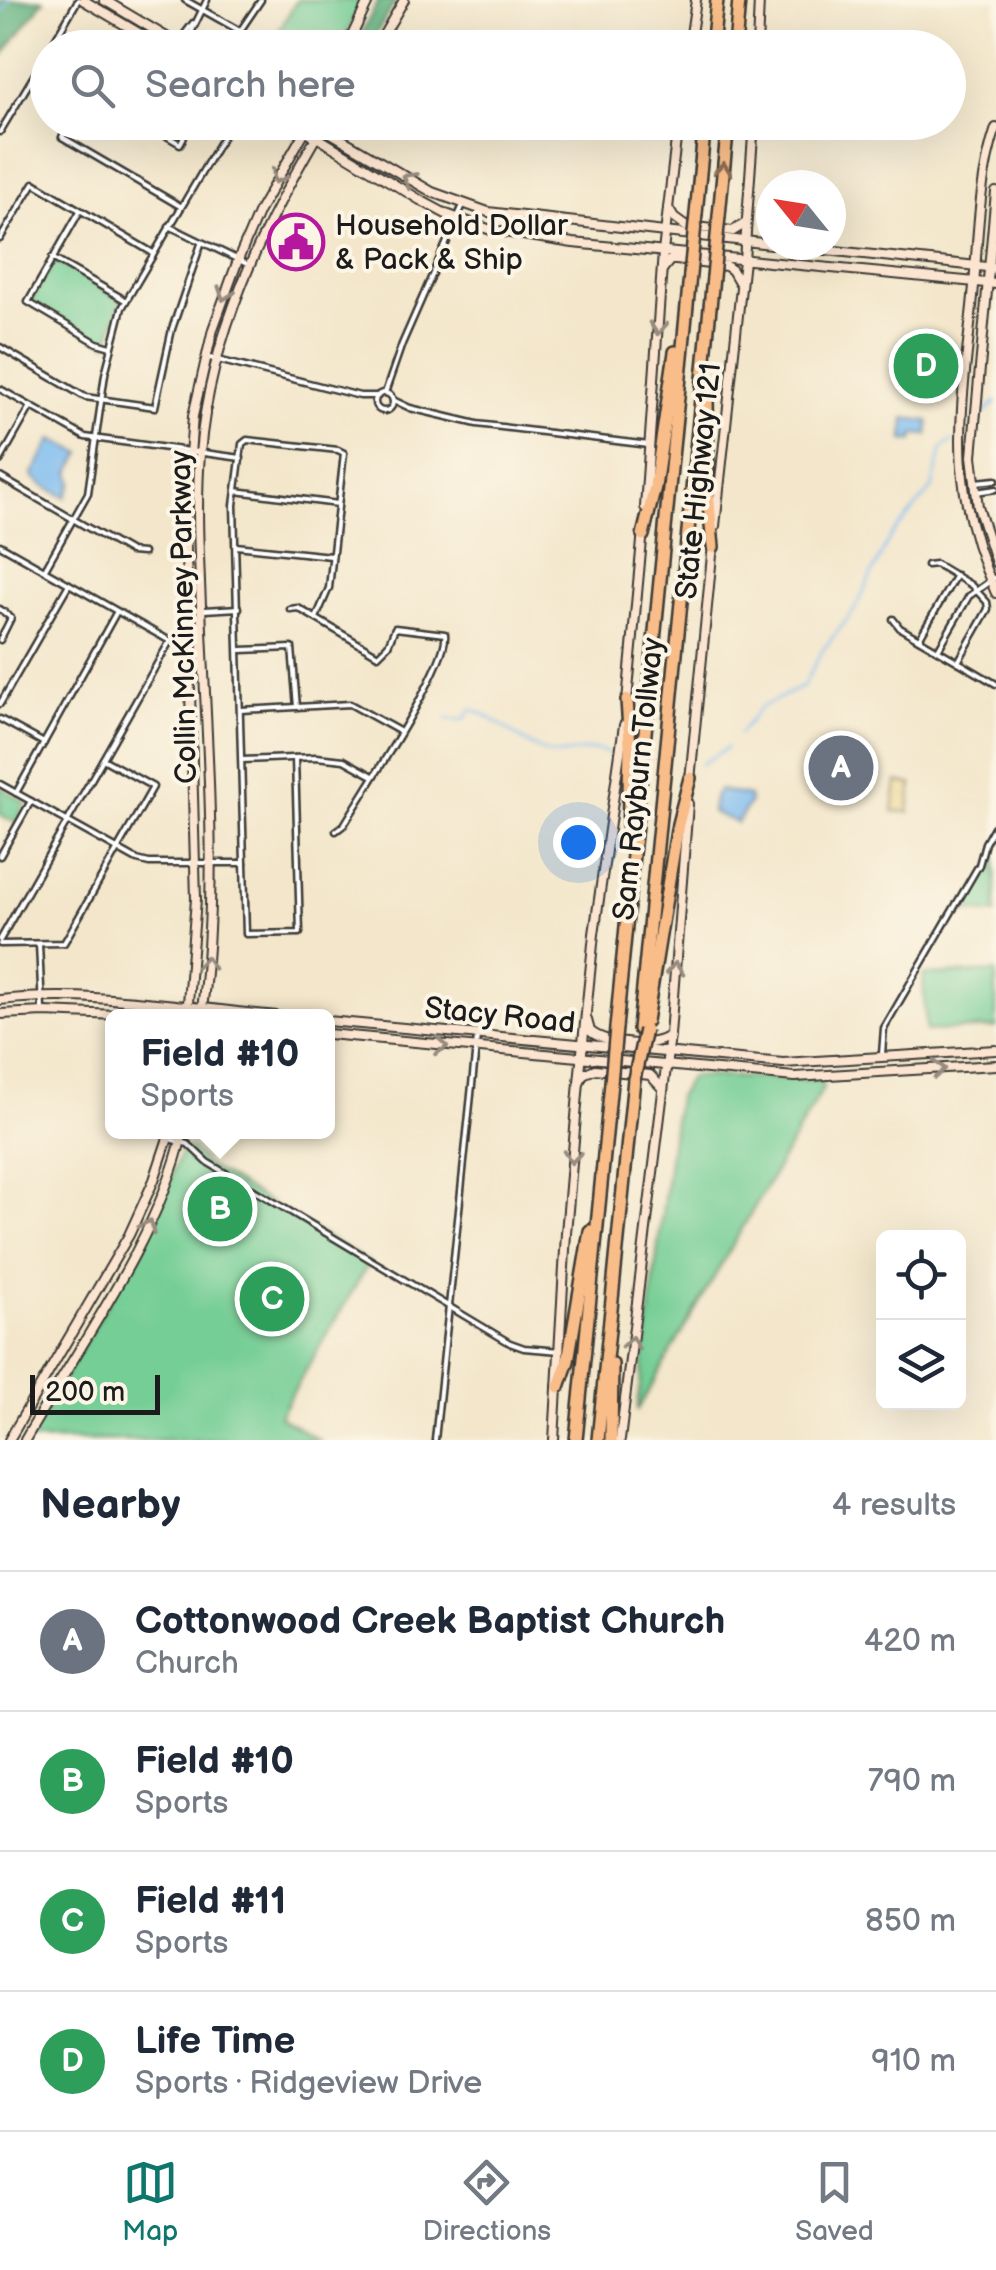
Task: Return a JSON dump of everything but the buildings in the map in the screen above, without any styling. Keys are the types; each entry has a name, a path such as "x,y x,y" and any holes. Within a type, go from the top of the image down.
{"highway":[{"path":"714,30 716,0"},
{"path":"737,30 741,0"},
{"name":"Sam Rayburn Tollway","path":"576,1440 703,140"},
{"name":"Sam Rayburn Tollway","path":"598,1440 642,1030 726,140"},
{"path":"643,534 655,486 677,336 687,304"},
{"path":"703,364 707,379 713,547"},
{"path":"627,700 628,859 632,871"},
{"path":"642,1030 678,824 690,778"},
{"path":"559,1387 568,1361 600,1188"},
{"path":"608,1339 612,1440"}],"main road":[{"path":"81,0 133,30"},
{"path":"104,0 154,30"},
{"path":"355,30 369,0"},
{"path":"386,30 404,0"},
{"path":"692,30 696,0"},
{"path":"757,30 759,0"},
{"path":"996,128 975,264 960,423 961,480 970,528 996,593"},
{"name":"Collin McKinney Parkway","path":"188,1009 194,943 186,538 189,451 206,358 238,260 259,211 300,140"},
{"name":"Collin McKinney Parkway","path":"202,1009 209,862 200,452 218,360 249,264 281,197 317,140"},
{"path":"321,140 420,200 458,218 506,233 992,284"},
{"path":"348,140 427,189 463,205 542,220 756,243"},
{"name":"State Highway 121","path":"554,1440 581,1060 627,700 663,252 676,140"},
{"name":"State Highway 121","path":"620,1440 670,1035 690,778 746,242 753,140"},
{"path":"996,192 992,284 973,423 975,487 996,563"},
{"path":"749,201 756,236"},
{"path":"668,208 685,226 733,231 747,222"},
{"path":"610,246 617,251 653,255 662,273"},
{"path":"846,252 993,267"},
{"path":"862,270 864,254"},
{"path":"874,272 876,256"},
{"path":"662,273 670,260 726,266 741,286"},
{"path":"741,286 746,274 763,262"},
{"path":"960,423 973,423"},
{"path":"961,480 966,489 975,487"},
{"path":"0,1000 118,999 172,1009"},
{"path":"0,1014 105,1015"},
{"path":"586,1016 590,1031 606,1039 656,1043 670,1035"},
{"name":"Stacy Road","path":"335,1022 776,1062"},
{"path":"345,1036 346,1023"},
{"name":"Stacy Road","path":"335,1035 581,1060 810,1077 996,1065"},
{"path":"746,1073 750,1069 774,1070 776,1062 996,1050"},
{"path":"882,1059 883,1072"},
{"path":"579,1082 584,1074 594,1070 650,1075 663,1089"},
{"path":"9,1440 144,1206 168,1139"},
{"path":"25,1440 158,1206 181,1139"},
{"path":"108,1270 120,1278"}],"street":[{"path":"62,30 81,0"},
{"path":"185,0 238,30"},
{"path":"190,30 207,0"},
{"path":"241,30 261,0"},
{"path":"0,132 30,82"},
{"path":"69,140 180,206"},
{"path":"44,570 88,493 111,347 125,300 221,140"},
{"path":"0,239 34,183 153,253"},
{"path":"376,405 463,205"},
{"path":"80,210 28,302 97,343 111,347"},
{"path":"169,226 249,264"},
{"path":"0,348 86,397 155,407 172,329 201,244"},
{"path":"52,258 125,300"},
{"path":"206,358 360,396 382,411 410,408"},
{"path":"0,389 72,431 96,439 240,458"},
{"path":"360,396 382,395 410,408 490,426 650,445"},
{"path":"390,409 393,400"},
{"path":"0,460 30,407"},
{"path":"295,758 300,934 246,934 236,492 242,444 252,440 342,451 329,588 316,618"},
{"path":"0,477 130,552 143,553"},
{"path":"975,487 996,480"},
{"path":"975,487 996,488"},
{"path":"236,492 338,504"},
{"path":"0,545 170,640 103,758 0,942 64,943 153,787 103,758"},
{"path":"236,546 333,556"},
{"path":"928,566 936,564 956,575 987,602 988,609 958,662"},
{"path":"919,639 956,575"},
{"path":"938,650 976,590 993,579"},
{"path":"0,704 69,584"},
{"path":"0,608 10,615 0,640"},
{"path":"201,610 239,608"},
{"path":"290,610 298,608 378,655 396,628 445,634 442,656 344,825 336,831"},
{"path":"16,793 117,612"},
{"path":"893,619 900,628 995,682"},
{"path":"240,650 292,648 296,706"},
{"path":"241,710 350,704 400,731"},
{"path":"0,718 44,744"},
{"path":"242,760 344,760 373,776"},
{"path":"0,784 116,850 149,863 244,863"},
{"path":"0,856 31,801"},
{"path":"882,1059 884,1028 979,865 994,827"},
{"path":"40,944 42,1012"},
{"path":"435,1440 477,1036"},
{"path":"185,1139 206,1162 383,1265 448,1308 524,1348 560,1351"}],"green space":[{"path":"0,0 44,0 0,59"},
{"path":"297,0 362,0 349,30 279,30"},
{"path":"379,0 397,0 378,30 363,30"},
{"path":"55,261 121,300 108,344 33,304 31,299"},
{"path":"0,787 26,803 15,823 0,814"},
{"path":"996,857 996,914 964,911"},
{"path":"996,972 996,1028 926,1031 923,975"},
{"path":"690,1077 821,1080 823,1088 637,1411 677,1097"},
{"path":"183,1148 191,1148 205,1164 369,1263 279,1416 319,1440 27,1440 141,1246"}],"sand":[{"path":"897,782 912,784 909,812 893,811"}],"water":[{"path":"905,418 929,421 928,435 915,434 913,441 904,440"},
{"path":"52,439 82,453 70,472 73,482 66,497 32,476"},
{"path":"719,790 749,796 750,802 737,823 712,812"}],"waterway":[{"path":"0,14 10,0"},
{"path":"980,417 996,402"},
{"path":"739,734 762,706 803,687 822,651 854,611 890,537 932,489 942,448 953,441"},
{"path":"447,719 464,720 471,709 548,753 596,750 611,755"},
{"path":"701,764 727,748"}],"place":[{"name":"Household Dollar & Pack & Ship","path":"296,242"},
{"name":"Life Time","path":"926,366"},
{"name":"Cottonwood Creek Baptist Church","path":"841,768"},
{"name":"Field #10","path":"220,1209"},
{"name":"Field #11","path":"272,1299"}]}
